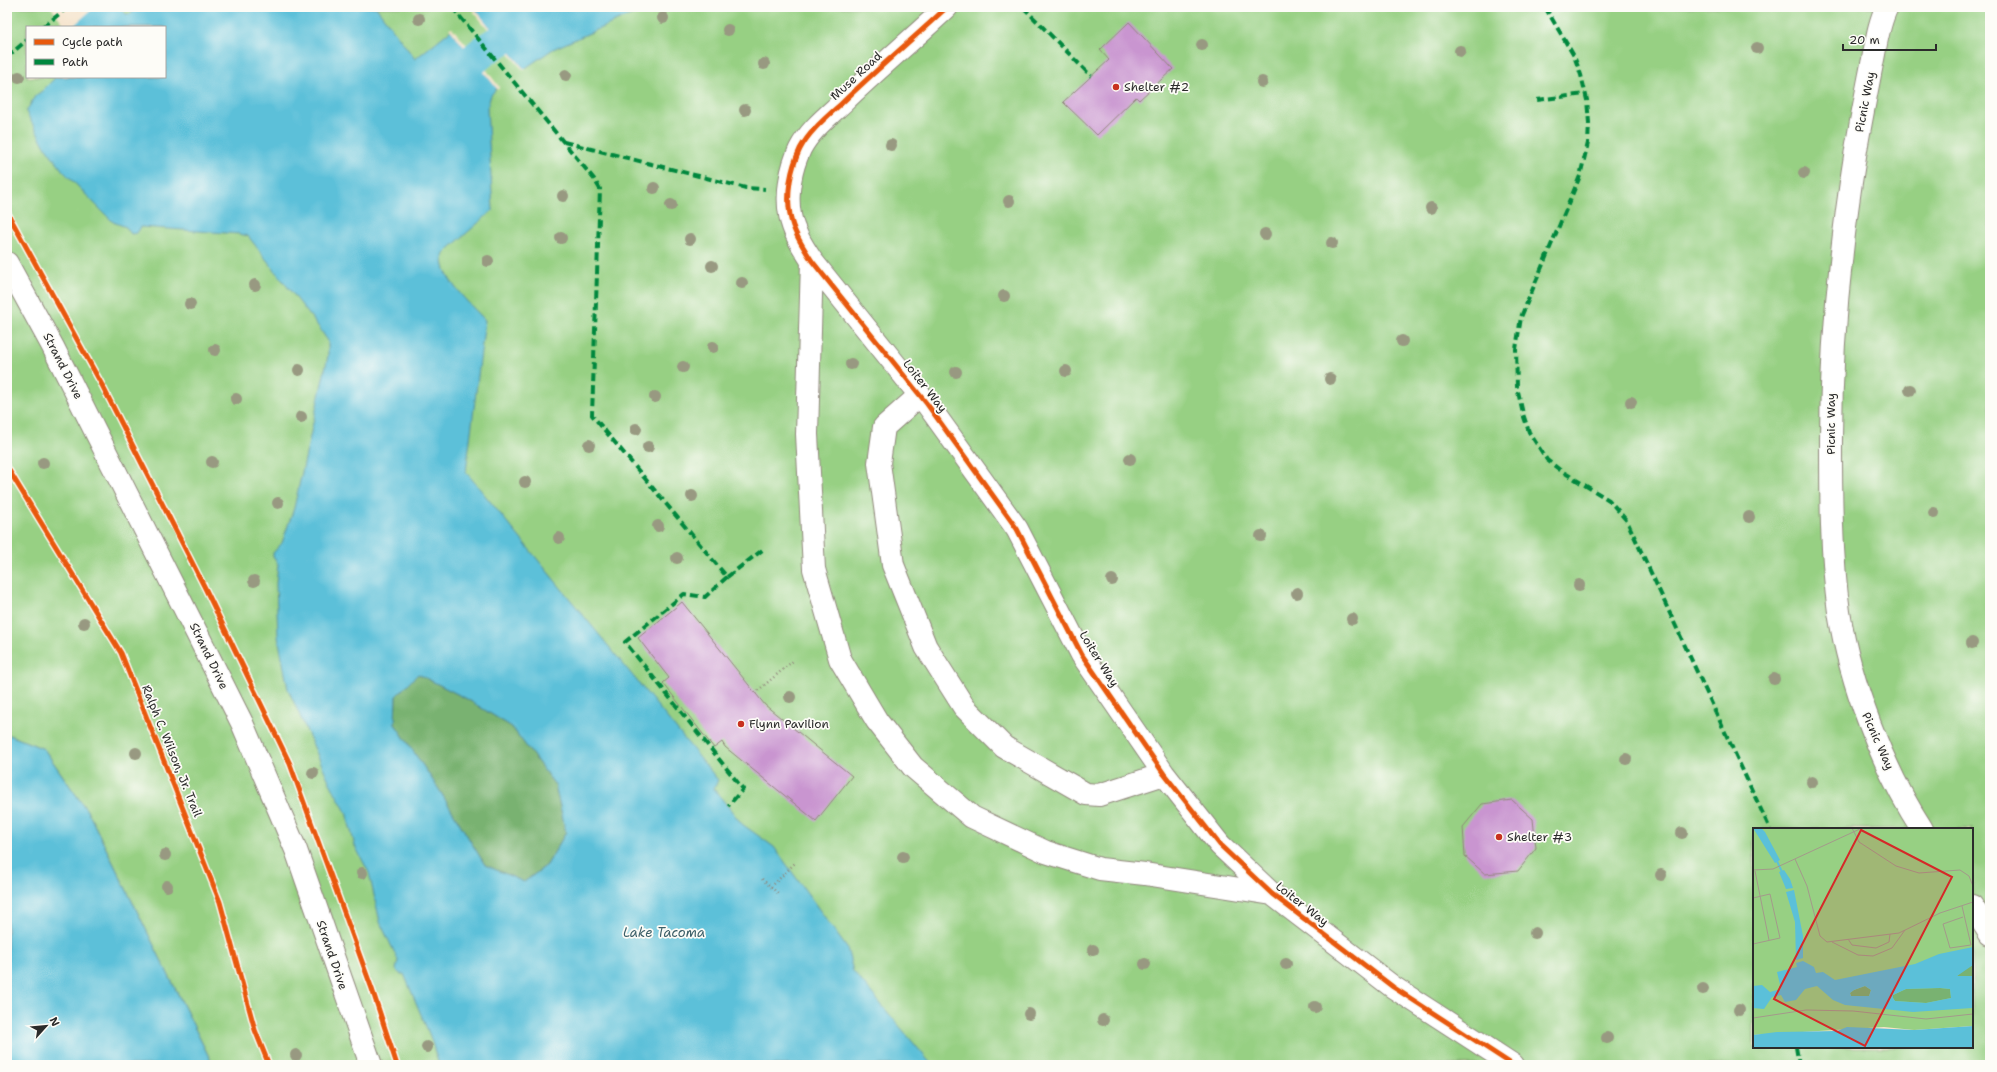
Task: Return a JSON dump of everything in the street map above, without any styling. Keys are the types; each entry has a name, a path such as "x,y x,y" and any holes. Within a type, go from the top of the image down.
{"street":[{"name":"Muse Road","path":"792,169 801,148 817,127 884,63 947,7"},
{"name":"Picnic Way","path":"1887,7 1875,48 1861,118 1846,217 1837,294 1831,376 1831,509 1839,614 1850,662 1863,705 1881,752 1921,828"},
{"name":"Loiter Way","path":"792,169 789,189 790,214 797,236 812,261 920,395 1016,529 1082,655 1164,774 1220,845 1272,894 1393,987 1513,1065"},
{"path":"812,261 807,434 814,569 840,659 876,721 913,767 972,817 1046,852 1100,869 1145,874 1272,894"},
{"name":"Strand Drive","path":"7,263 53,347 242,724 296,850 371,1065"},
{"path":"920,395 884,427 879,463 893,565 926,647 964,708 1004,747 1086,794 1099,795 1164,774"},
{"path":"1973,908 1990,934"}],"path":[{"path":"755,693 793,661"},
{"path":"771,887 795,863"},
{"path":"762,879 779,894"}],"green space":[{"path":"7,7 1990,7 1990,1065 213,1065 88,812 44,749 7,734"},
{"path":"418,674 467,699 512,727 555,785 566,832 547,865 524,882 485,865 440,791 395,724 396,696"}],"water":[{"name":"Lake Tacoma","path":"53,7 119,7 126,14 130,14 140,7 376,7 415,59 451,30 497,88 491,95 487,108 493,210 444,253 443,262 445,271 450,280 464,298 485,320 466,472 718,780 714,789 742,824 774,847 847,948 853,971 932,1065 439,1065 430,1036 404,974 400,974 396,970 398,960 380,922 369,873 355,846 346,812 330,783 288,689 278,637 276,584 278,564 273,556 273,553 282,543 294,508 328,356 328,341 248,236 240,234 141,227 137,233 131,234 126,227 113,222 63,171 44,145 26,112 35,96 55,78 166,78 166,26 68,26","holes":["418,674 467,699 512,727 555,785 566,832 547,865 524,882 485,865 440,791 395,724 396,696"]},
{"path":"482,7 649,7 553,49 524,69 476,11"},
{"path":"7,734 44,749 88,812 213,1065 7,1065"}],"pier":[{"path":"51,7 95,7 73,26 65,26"},
{"path":"475,9 526,70 523,70 474,12"},
{"path":"449,28 452,28 477,57 499,87 498,90"}],"building":[{"name":"Shelter #2","path":"1129,22 1173,69 1139,100 1136,97 1097,135 1063,102 1109,60 1100,50"},
{"name":"Flynn Pavilion","path":"682,602 765,705 852,776 816,821 725,747 722,742 714,748 663,683 669,678 638,638"},
{"name":"Shelter #3","path":"1512,800 1533,819 1536,848 1518,871 1485,874 1465,856 1463,827 1482,804"}],"waterway":[{"path":"445,89 474,59 487,48 521,29 569,7"}],"marked path":[{"path":"44,26 68,7"},
{"path":"452,7 594,179 600,189 592,415 727,577 765,548"},
{"path":"1023,7 1091,76"},
{"path":"1545,7 1574,56 1581,75 1587,100 1589,123 1588,143 1580,176 1521,317 1516,349 1517,387 1523,414 1529,432 1547,460 1560,470 1609,500 1627,521 1770,828"},
{"path":"7,57 26,41"},
{"path":"1537,100 1585,94"},
{"path":"564,142 746,188 765,189"},
{"path":"727,577 705,597 684,594 625,642 743,789 728,806"},
{"path":"1796,1048 1799,1065"}],"cycle path":[{"path":"947,7 825,118 804,142 794,164 789,189 790,215 793,227 799,239 812,261 927,404 1017,529 1082,655 1164,774 1220,845 1272,894 1393,987 1513,1065"},
{"path":"7,212 102,385 205,588 290,764 372,989 397,1065"},
{"name":"Ralph C. Wilson, Jr. Trail","path":"7,467 121,653 220,902 255,1030 269,1065"}],"place":[{"name":"Shelter #2","path":"1116,87"},
{"name":"Flynn Pavilion","path":"741,724"},
{"name":"Shelter #3","path":"1499,837"}]}
